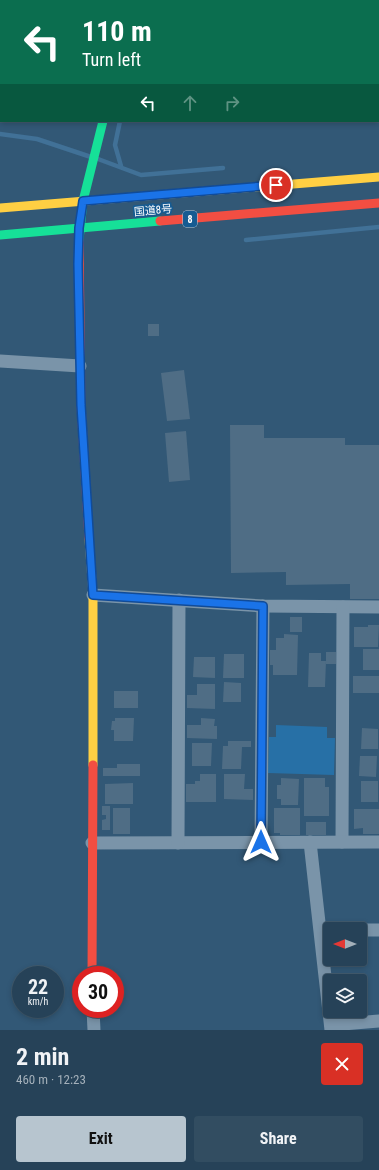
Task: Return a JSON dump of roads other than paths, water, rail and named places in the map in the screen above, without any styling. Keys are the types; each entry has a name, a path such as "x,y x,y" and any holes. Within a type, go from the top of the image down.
{"main road":[{"path":"92,966 93,595 80,366 79,228 83,201 103,122"},
{"name":"国道8号","path":"0,208 379,177"},
{"name":"国道8号","path":"0,235 379,203"}],"street":[{"path":"0,361 80,366"},
{"path":"93,595 263,606 379,607"},
{"path":"178,843 179,600"},
{"path":"261,842 263,606"},
{"path":"342,842 343,607"},
{"path":"310,842 324,922"},
{"path":"92,843 379,842"},
{"path":"367,930 379,930"},
{"path":"327,966 331,1027 379,1021"},
{"path":"93,1018 94,1030"}],"waterway":[{"path":"120,122 115,145 121,166"},
{"path":"0,134 37,139 91,157"},
{"path":"98,159 141,175 223,168"},
{"path":"246,240 379,227"}]}
